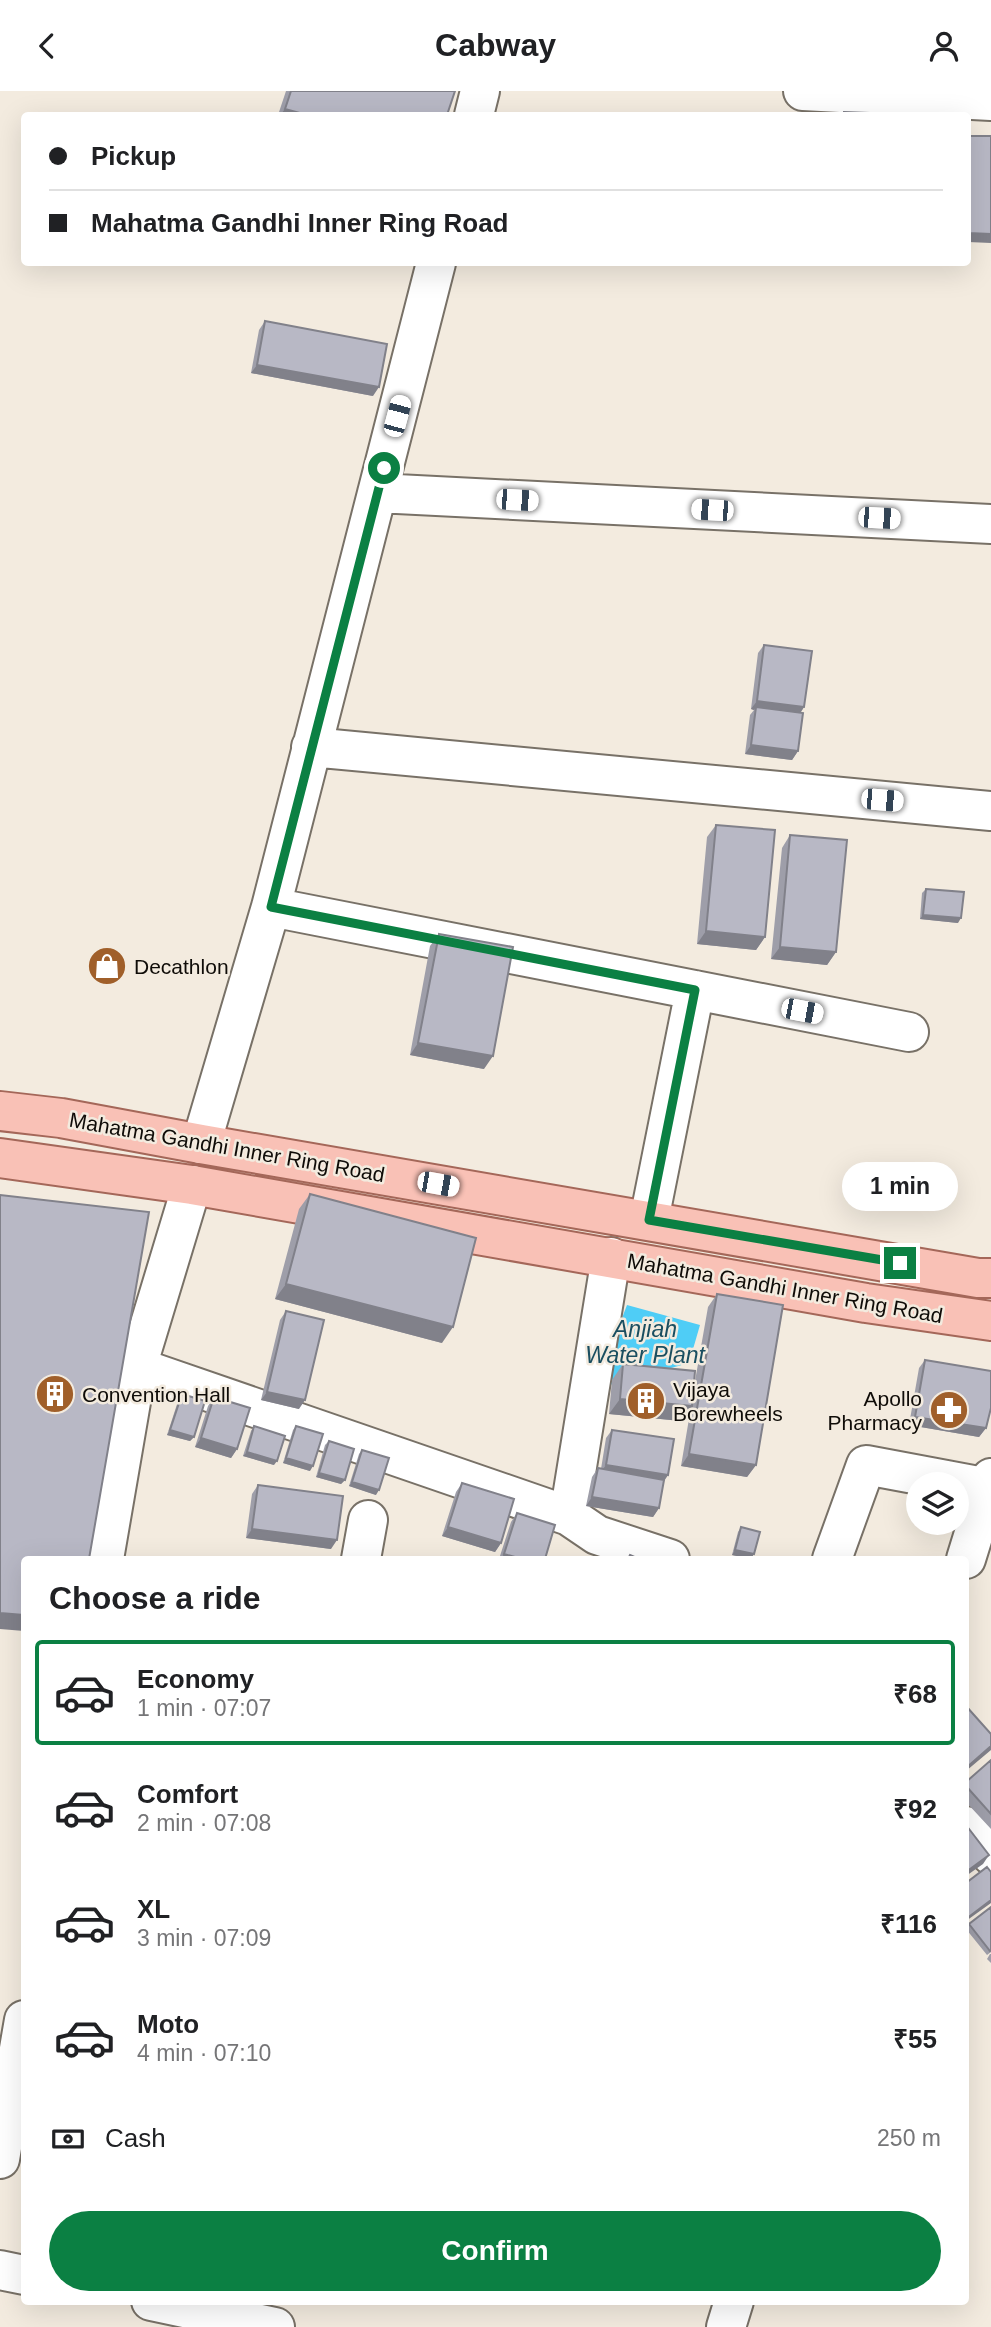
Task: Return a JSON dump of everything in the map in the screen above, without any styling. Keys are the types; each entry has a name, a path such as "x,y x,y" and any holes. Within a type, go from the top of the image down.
{"main road":[{"name":"Mahatma Gandhi Inner Ring Road","path":"0,1111 61,1118 978,1278 991,1278"},
{"name":"Mahatma Gandhi Inner Ring Road","path":"0,1158 192,1185 866,1303 991,1321"}],"street":[{"path":"475,112 480,91"},
{"path":"803,91 991,100"},
{"path":"201,1144 271,907 435,266"},
{"path":"377,493 991,524"},
{"path":"311,747 991,811"},
{"path":"271,907 909,1032"},
{"path":"649,1220 695,990"},
{"path":"105,1556 137,1367 192,1185"},
{"path":"587,1537 611,1257"},
{"path":"137,1367 587,1537 659,1556"},
{"path":"833,1556 866,1465 990,1483 967,1556"},
{"path":"362,1556 368,1520"},
{"path":"969,1829 991,1855"},
{"path":"0,2159 20,2072"},
{"path":"0,2270 21,2274"},
{"path":"170,2305 275,2327"},
{"path":"726,2327 733,2305"}],"water":[{"name":"Anjiah Water Plant","path":"627,1305 700,1325 689,1363 595,1389"}],"building":[{"path":"291,91 455,91 448,112 296,112 285,109"},
{"path":"971,136 991,136 991,234 971,233"},
{"path":"265,321 387,344 379,387 257,365"},
{"path":"764,645 812,651 804,707 757,701"},
{"path":"756,707 803,713 798,751 751,745"},
{"path":"716,825 775,830 765,937 706,931"},
{"path":"790,835 847,840 836,952 780,947"},
{"path":"926,889 964,892 961,918 923,915"},
{"path":"439,934 513,947 493,1056 418,1043"},
{"path":"310,1194 476,1238 453,1327 286,1284"},
{"name":"Convention Hall","path":"0,1195 149,1212 90,1556 21,1556 21,1615 0,1613"},
{"path":"717,1294 783,1305 756,1465 689,1454"},
{"path":"286,1311 324,1320 305,1400 267,1392"},
{"name":"Apollo Pharmacy","path":"925,1360 991,1371 991,1408 986,1428 915,1417"},
{"path":"623,1364 695,1371 692,1406 620,1399"},
{"path":"182,1394 205,1401 194,1437 170,1430"},
{"path":"214,1397 250,1408 237,1449 201,1438"},
{"path":"254,1426 285,1436 277,1461 247,1452"},
{"path":"296,1426 323,1434 313,1466 286,1458"},
{"path":"612,1430 674,1439 668,1475 606,1465"},
{"path":"329,1441 354,1449 345,1480 319,1473"},
{"path":"362,1450 389,1458 379,1490 352,1482"},
{"path":"598,1468 664,1480 659,1508 592,1497"},
{"path":"462,1483 514,1499 501,1543 448,1527"},
{"path":"258,1485 343,1496 337,1540 252,1529"},
{"path":"517,1513 555,1525 546,1556 504,1554"},
{"path":"741,1527 760,1532 754,1554 735,1550"},
{"path":"969,1709 991,1734 991,1746 969,1765"},
{"path":"991,1760 991,1814 969,1789 969,1779"},
{"path":"969,1829 989,1855 969,1870"},
{"path":"987,1867 991,1872 991,1900 969,1917 969,1881"},
{"path":"991,1907 991,1950 990,1951 969,1924"}],"place":[{"name":"Decathlon","path":"107,966"},
{"name":"Convention Hall","path":"55,1394"},
{"name":"Vijaya Borewheels","path":"646,1401"},
{"name":"Apollo Pharmacy","path":"949,1410"}],"route":[{"path":"384,468 271,907 695,990 649,1220 900,1263"}]}
